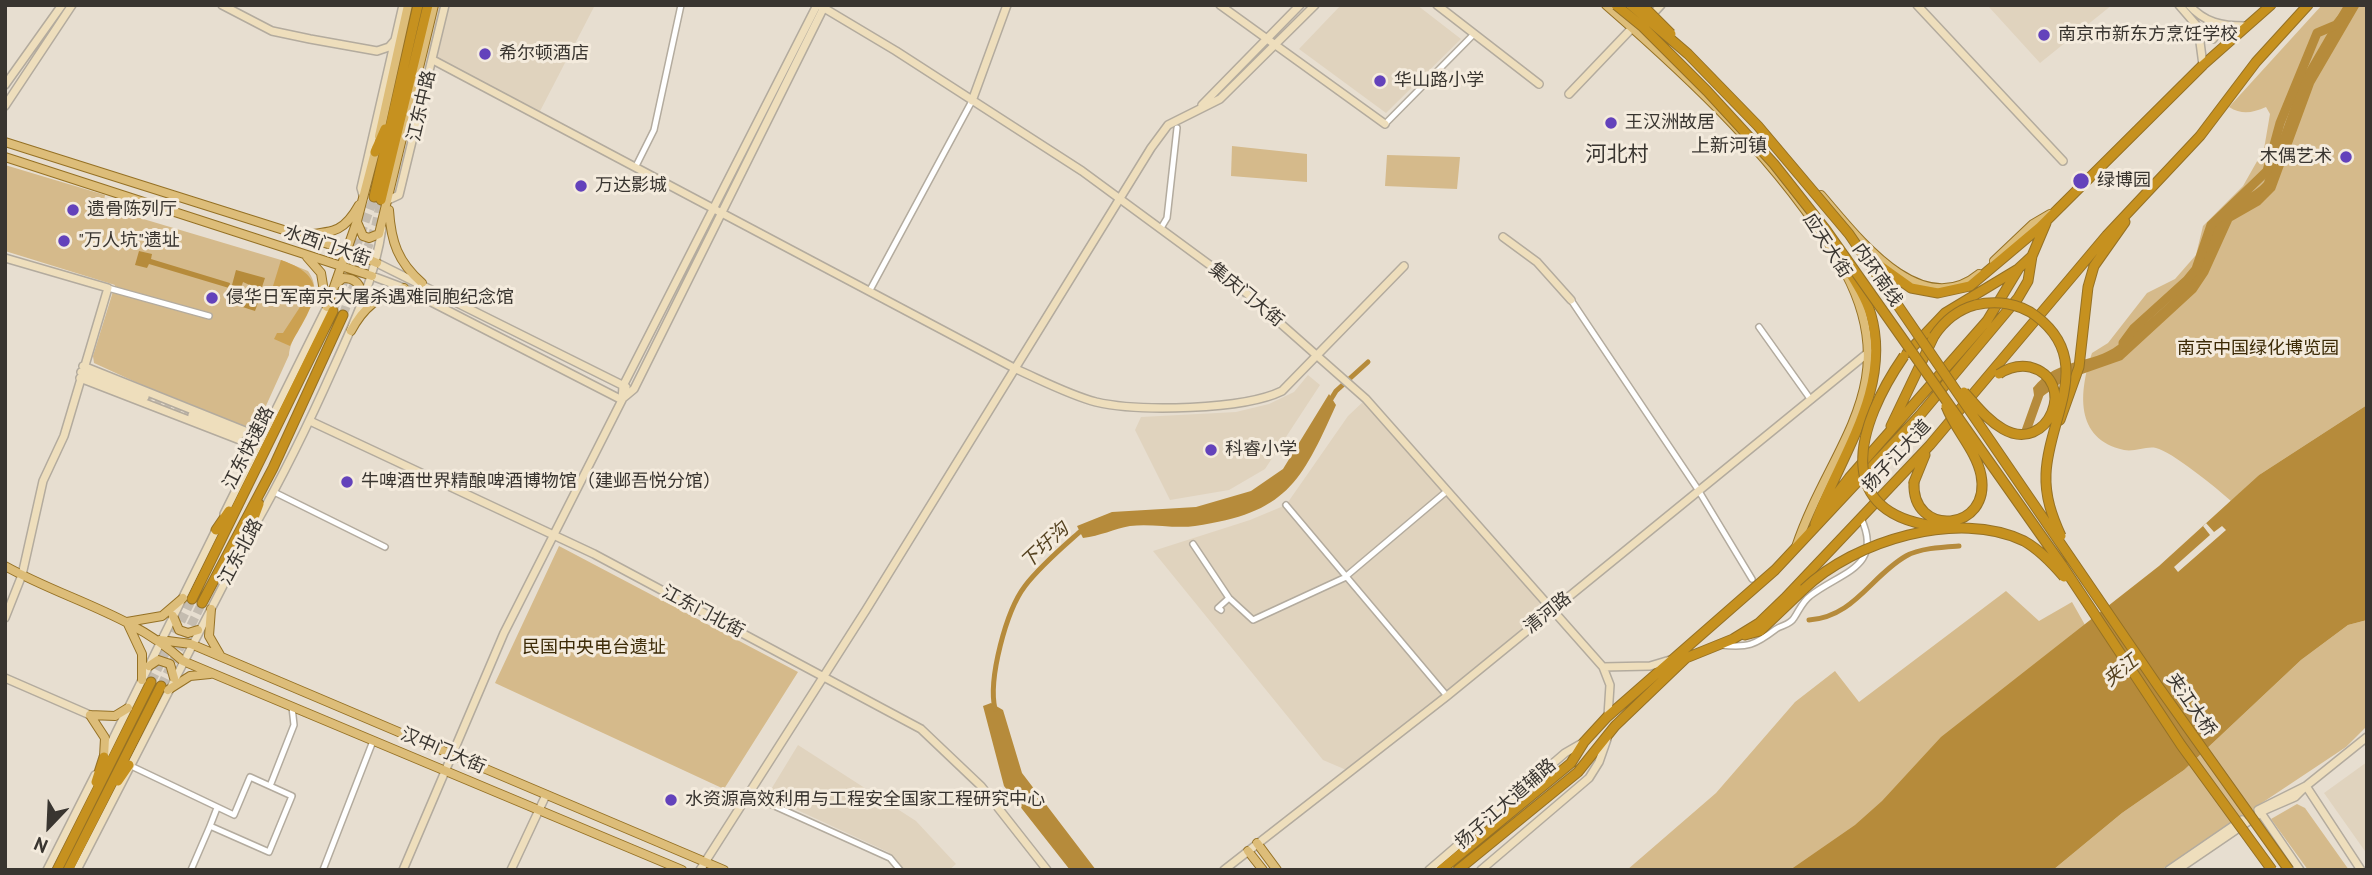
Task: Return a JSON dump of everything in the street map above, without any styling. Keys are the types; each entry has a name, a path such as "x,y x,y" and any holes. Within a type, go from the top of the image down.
{"highway":[{"path":"399,155 398,113 418,5"},
{"path":"377,198 428,5"},
{"path":"1607,5 1679,65"},
{"name":"内环南线","path":"1616,5 1643,27 1774,164 1826,230 2077,591"},
{"name":"内环南线","path":"1632,5 1688,54 1758,126 1849,234 2071,556"},
{"path":"1849,234 1876,263 1911,288 1923,292 1950,292 1980,281 2093,177 2203,65 2268,5"},
{"name":"扬子江大道","path":"1458,870 1578,772 1615,726 1686,658 1733,639 1759,623 1930,445 2138,201 2200,136 2256,62 2308,5"},
{"path":"1644,10 1662,23 1688,54"},
{"path":"375,152 398,113"},
{"path":"2059,422 2070,400 2079,367 2088,287 2094,266 2138,201"},
{"name":"扬子江大道","path":"1441,870 1571,763 1584,742 1607,717 1670,660 1756,589 1920,415 2018,298 2028,281 2032,256 2050,214"},
{"path":"1813,529 1867,405 1872,353 1870,313 1826,230"},
{"name":"扬子江大道","path":"1813,529 1833,498 1987,321 2019,268 2032,256"},
{"path":"2019,268 1945,313 1904,356 1877,398 1865,429 1860,458 1867,485 1884,508 1903,520 2003,533 2024,541 2039,551 2077,591"},
{"path":"1883,441 1934,336 1950,318 1973,306 2004,303 2035,315 2055,334 2064,358 2066,388 2048,461 2047,496 2071,556"},
{"name":"江东快速路","path":"202,603 272,468 334,311"},
{"name":"江东快速路","path":"187,598 248,484 334,311"},
{"path":"1939,364 1981,411 2005,431 2032,433 2045,425 2053,414 2056,401 2045,375 2018,366 1984,381"},
{"path":"1930,445 1914,482 1914,497 1920,508 1939,521 1960,520 1976,508 1981,499 1980,470 1952,422 1942,398"},
{"path":"243,545 272,468"},
{"path":"216,530 248,484"},
{"path":"1733,639 1760,631 1829,567 1867,547 1897,536 1973,530"},
{"name":"夹江大桥","path":"2071,556 2158,686 2289,870"},
{"name":"夹江大桥","path":"2077,591 2270,870"},
{"path":"57,870 93,808 156,684"},
{"path":"68,870 93,808 104,757"},
{"path":"93,808 129,765"}],"main road":[{"name":"江东中路","path":"382,226 377,198 375,152 405,5"},
{"name":"江东中路","path":"334,311 334,287 357,221 377,198 399,155 434,5"},
{"name":"应天大街","path":"1607,5 1700,91 1821,231 1861,303 1872,353 1858,412 1807,515 1796,547"},
{"name":"应天大街","path":"1644,10 1748,111 1877,255 1911,281 1936,288 1967,281 1990,265 2033,224 2050,214"},
{"name":"水西门大街","path":"5,142 347,250 377,263"},
{"name":"水西门大街","path":"5,157 372,276"},
{"path":"299,236 336,230 346,225 377,198 396,254 403,267 422,284"},
{"path":"357,221 360,233 369,238 379,234 382,226"},
{"path":"300,253 312,261 321,273 334,311"},
{"path":"334,287 343,278 354,279 359,283 363,298"},
{"path":"351,331 362,311 387,293 404,288"},
{"name":"汉中门大街","path":"5,566 127,622 160,640 183,661 682,870"},
{"path":"187,598 162,616 127,622 156,684 190,676 218,675 220,666 226,659 209,636 211,610"},
{"path":"173,616 178,630 188,633 198,630"},
{"name":"汉中门大街","path":"160,640 191,644 546,795 703,866 724,870"},
{"path":"149,666 158,660 163,661 173,668 174,678"},
{"path":"90,715 115,716 128,708"},
{"path":"90,715 105,738 104,757"},
{"path":"1257,843 1277,870"},
{"path":"1248,851 1262,870"}],"street":[{"path":"5,85 62,5"},
{"path":"5,106 72,5"},
{"path":"222,5 272,31 377,51 389,47 396,40"},
{"name":"江东中路","path":"405,5 361,188 377,198 399,195 445,5"},
{"path":"636,166 654,130 681,5"},
{"name":"集庆门大街","path":"804,5 820,8 972,101 1120,198 1237,285 1354,388 1603,667"},
{"path":"870,290 972,101 1007,5"},
{"path":"1220,5 1385,124 1474,34"},
{"path":"1201,107 1300,5"},
{"path":"703,866 1168,125 1220,99 1315,5"},
{"path":"1437,5 1539,84"},
{"path":"1569,94 1634,30 1644,10 1654,5"},
{"path":"1644,10 1661,5"},
{"path":"1917,5 2063,161"},
{"path":"2179,5 2204,37 2213,38 2217,30 2189,5"},
{"path":"403,870 504,633 622,400 624,386 712,206 820,8"},
{"path":"622,400 634,389 820,8"},
{"path":"2211,22 2245,26"},
{"path":"2198,27 2203,65"},
{"path":"377,51 389,66"},
{"path":"433,60 1016,369 1096,401 1177,408 1266,399 1282,391 1404,266"},
{"path":"1161,228 1167,218 1177,128"},
{"name":"江东北路","path":"47,870 128,708 156,684 174,678 243,545 274,492 351,331 377,263 382,226"},
{"path":"1503,237 1536,262 1571,300 1699,492 1752,579"},
{"path":"692,247 698,246 701,252"},
{"path":"5,258 209,316"},
{"name":"水西门大街","path":"377,263 634,389"},
{"name":"水西门大街","path":"372,276 404,288 622,400"},
{"path":"5,618 22,575 36,503 64,436 108,288"},
{"name":"江东北路","path":"79,867 129,765 156,684 149,666 160,640 187,598 264,430 334,311"},
{"path":"1759,327 1811,400"},
{"name":"清河路","path":"1224,870 1447,696 1872,353"},
{"path":"81,372 148,398 165,399 177,404 189,414 248,446"},
{"path":"148,398 172,414 189,414 250,433"},
{"path":"161,409 159,402 165,399"},
{"path":"172,414 179,412 177,404"},
{"path":"189,414 238,434 264,430"},
{"name":"江东门北街","path":"310,421 553,535 921,729 981,786 1047,870"},
{"path":"238,434 248,446 249,459"},
{"path":"1193,544 1229,598 1253,620 1344,578 1447,491"},
{"path":"274,492 385,547"},
{"path":"1286,505 1344,578 1447,696"},
{"path":"1718,645 1742,647 1765,640 1776,629 1791,622 1808,597 1859,566 1868,542 1861,518"},
{"path":"1221,610 1218,608 1229,598"},
{"path":"1607,717 1610,685 1603,667 1650,666 1670,660"},
{"path":"5,678 90,715"},
{"path":"270,786 294,725 292,707"},
{"path":"2168,870 2260,811 2295,797 2367,737"},
{"name":"扬子江大道辅路","path":"1481,870 1589,778 1599,762 1607,738"},
{"path":"324,870 373,741"},
{"name":"扬子江大道辅路","path":"1429,870 1549,767 1584,742"},
{"path":"129,765 234,815 250,777 292,796 269,852 210,826"},
{"path":"1516,809 1549,767"},
{"path":"2306,786 2361,870"},
{"path":"748,794 890,858 900,870"},
{"path":"511,870 546,795"},
{"path":"191,870 218,808"},
{"path":"2260,811 2300,870"},
{"path":"2237,826 2270,870"},
{"path":"2177,870 2237,826"}],"shaded area":[{"path":"434,5 595,5 538,115 423,56"},
{"name":"华山路小学","path":"1341,5 1417,5 1461,39 1386,113 1299,49"},
{"name":"南京市新东方烹饪学校","path":"2112,5 2040,63 1989,7"},
{"path":"281,260 309,276 314,285 311,307 290,346 274,339 277,333 283,333 300,307 298,296 273,286"},
{"name":"科睿小学","path":"1308,375 1320,385 1265,469 1229,490 1170,500 1135,430 1141,417 1236,412 1269,404 1294,392"},
{"path":"1366,399 1551,610 1351,772 1323,760 1153,551 1250,520 1286,505 1348,416"},
{"path":"798,745 916,821 956,864 949,870 903,870 888,852 767,796"},
{"path":"2367,762 2367,854 2324,793"}],"green space":[{"name":"南京中国绿化博览园","path":"2322,5 2367,5 2367,405 2259,475 2231,501 2194,471 2163,451 2156,448 2124,450 2096,436 2084,412 2084,383 2092,353 2108,343 2147,293 2175,279 2196,255 2203,226 2243,186 2264,149 2270,114 2266,107 2247,112 2229,107"},
{"path":"1232,146 1307,154 1307,182 1231,176"},
{"path":"1387,155 1460,157 1457,189 1385,186"},
{"name":"侵华日军南京大屠杀遇难同胞纪念馆","path":"5,165 105,195 103,207 281,260 308,271 313,282 312,302 255,430 166,396 94,363 93,356 115,285 5,251"},
{"name":"民国中央电台遗址","path":"559,546 798,672 724,789 495,683"},
{"path":"2006,591 2039,621 2072,602 2089,632 1809,870 1627,870 1716,793 1795,702 1835,671 1859,702"},
{"path":"2367,620 2367,726 2346,747 2161,870 2053,870 2122,813 2184,770 2301,660 2348,625"},
{"path":"2297,804 2305,808 2349,870 2308,870 2271,819"}],"water":[{"path":"2344,5 2360,5 2314,84 2275,190 2260,205 2232,221 2208,274 2196,292 2122,360 2065,380 2043,396 2034,395 2033,388 2054,371 2097,356 2118,345 2161,309 2190,278 2221,213 2264,182 2301,79"},
{"path":"139,251 152,254 151,259 230,283 229,288 149,264 147,268 135,265"},
{"path":"236,270 265,278 261,290 243,282 241,288 232,285"},
{"path":"231,287 241,290 239,296 259,300 255,311 227,302"},
{"path":"1329,394 1336,405 1312,455 1286,490 1270,503 1251,513 1195,526 1130,526 1083,538 1077,526 1112,512 1196,507 1251,491 1283,469"},
{"name":"夹江","path":"2367,405 2367,620 2348,625 2301,660 2184,770 2122,813 2053,870 1790,870 1855,825 1882,801 1941,737 2159,566 2259,475"},
{"path":"991,703 1003,710 1022,773 1096,870 1070,870 1004,786 983,706"}],"pier":[{"path":"2206,523 2214,532 2222,526 2226,530 2178,572 2174,567 2210,535 2203,526"}],"waterway":[{"path":"2123,343 2134,328 2187,280 2196,269 2211,225 2267,171 2280,123 2317,33 2336,25 2352,5"},
{"name":"下圩沟","path":"1328,404 1336,391 1368,362"},
{"path":"2026,431 2041,389"},
{"name":"下圩沟","path":"995,709 993,696 996,663 1005,628 1018,597 1038,571 1083,529"},
{"path":"1809,620 1838,612 1894,564 1912,553 1959,546"}],"tunnel":[{"path":"333,311 374,197"},
{"path":"343,315 376,225 381,200"},
{"path":"145,397 192,415"},
{"path":"151,682 192,599"},
{"path":"161,686 202,603"}],"place":[{"name":"南京市新东方烹饪学校","path":"2044,35"},
{"name":"希尔顿酒店","path":"485,54"},
{"name":"华山路小学","path":"1380,81"},
{"name":"王汉洲故居","path":"1611,123"},
{"name":"木偶艺术","path":"2346,157"},
{"name":"绿博园","path":"2081,181"},
{"name":"万达影城","path":"581,186"},
{"name":"遗骨陈列厅","path":"73,210"},
{"name":"\"万人坑\"遗址","path":"64,241"},
{"name":"侵华日军南京大屠杀遇难同胞纪念馆","path":"212,298"},
{"name":"科睿小学","path":"1211,450"},
{"name":"牛啤酒世界精酿啤酒博物馆（建邺吾悦分馆）","path":"347,482"},
{"name":"水资源高效利用与工程安全国家工程研究中心","path":"671,800"}],"district":[{"name":"上新河镇","path":"1729,147"},
{"name":"河北村","path":"1617,155"}]}
